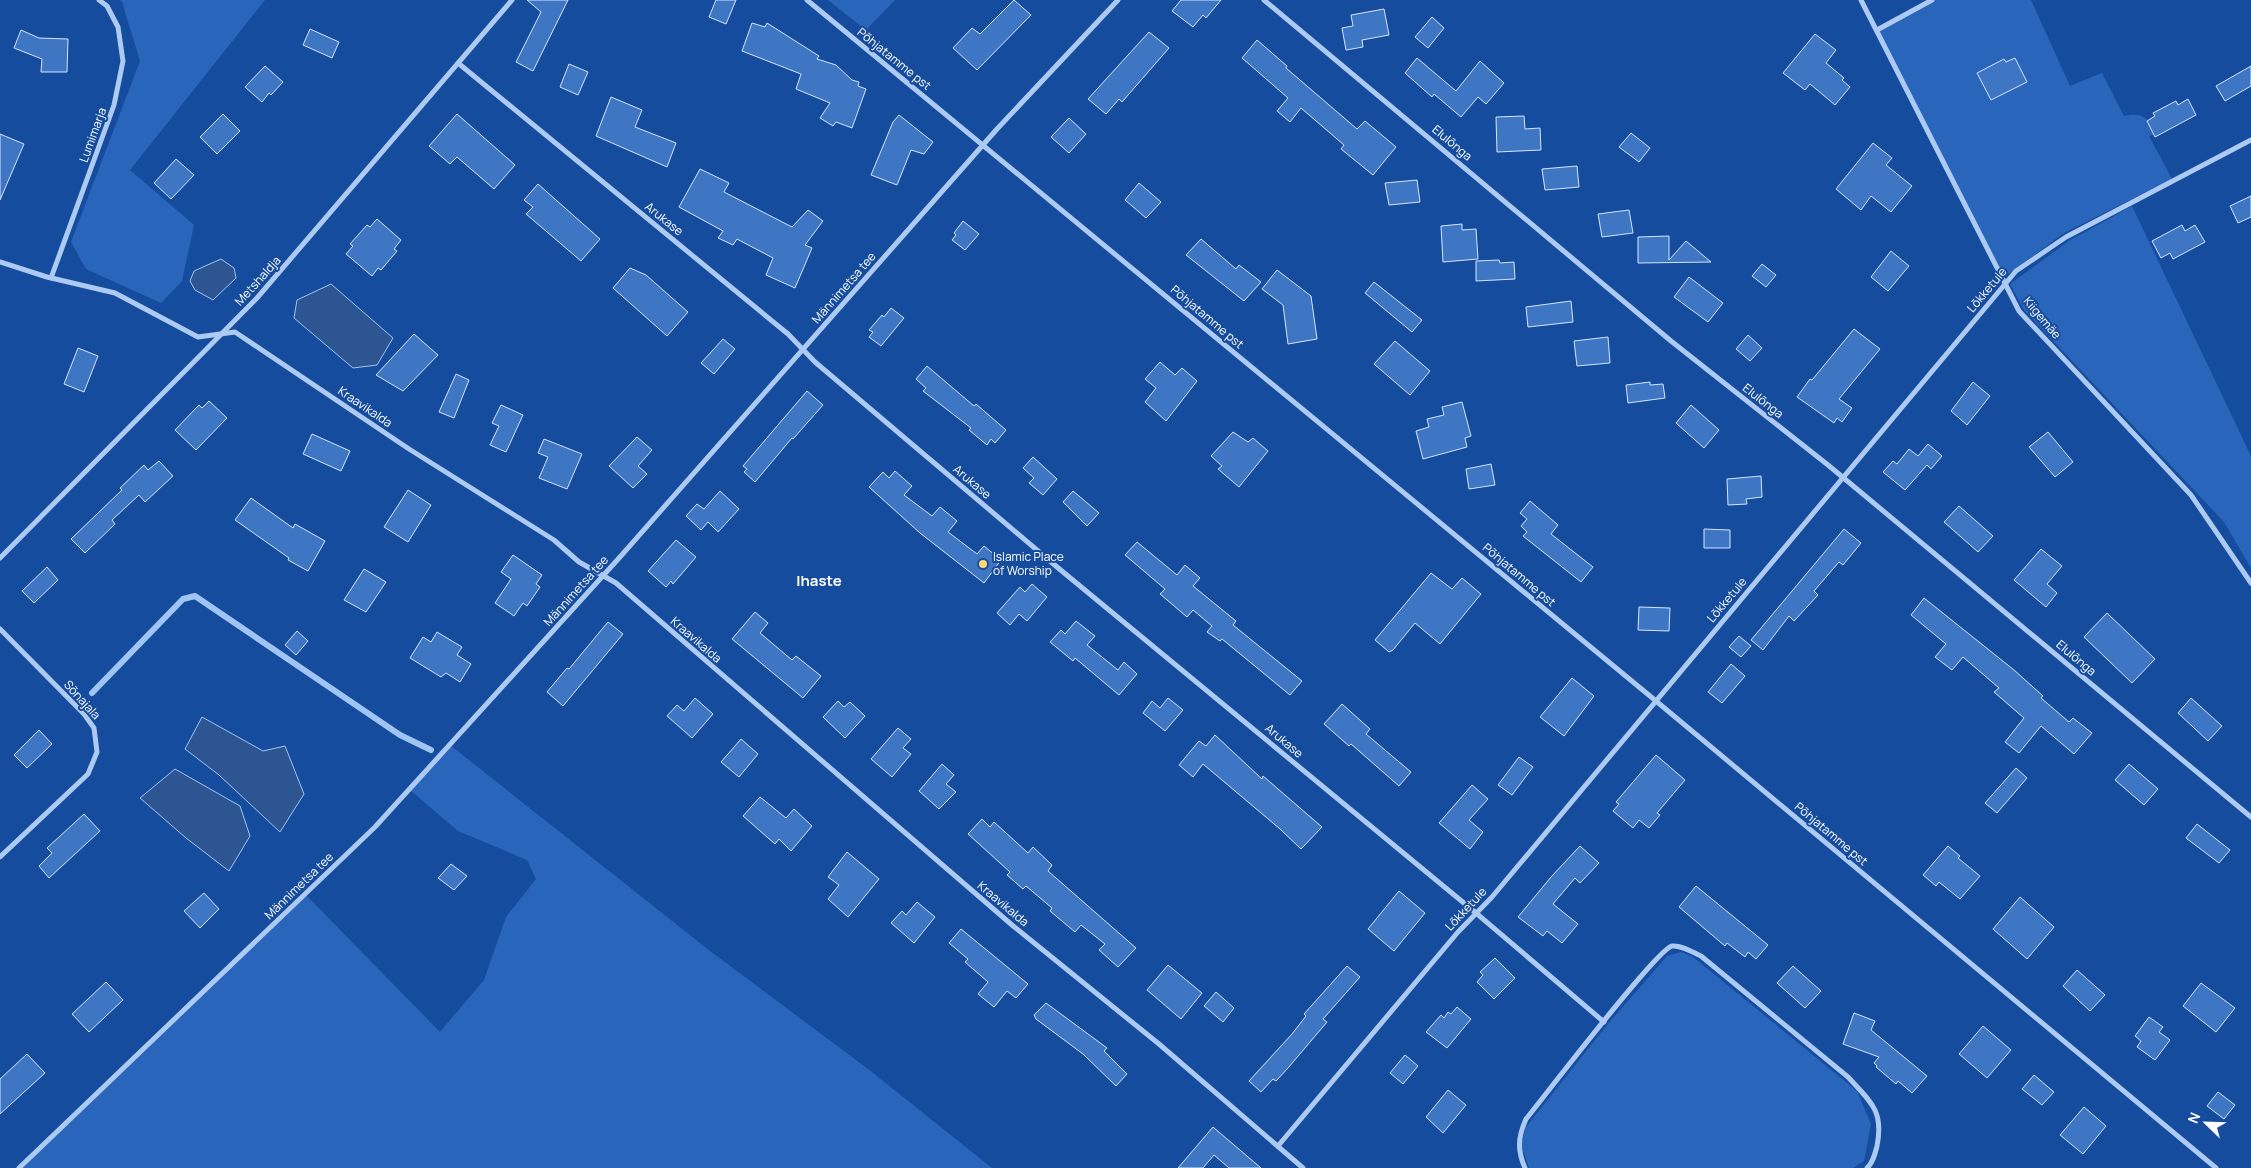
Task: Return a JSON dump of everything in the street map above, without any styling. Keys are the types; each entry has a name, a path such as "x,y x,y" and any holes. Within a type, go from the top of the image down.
{"street":[{"name":"Lumimarja","path":"52,278 114,105 123,61 118,27 107,6 99,0"},
{"name":"Metshaldja","path":"0,558 257,298 512,0"},
{"name":"Põhjatamme pst","path":"807,0 1656,701 2216,1168"},
{"name":"Männimetsa tee","path":"19,1168 375,827 603,576 983,145 1118,0"},
{"name":"Elulõnga","path":"1264,0 1671,341 1843,478 2251,817"},
{"name":"Kiigemäe","path":"1861,0 2019,310 2191,495 2251,584"},
{"path":"1877,30 1932,0"},
{"name":"Arukase","path":"458,63 780,328 1050,560 1476,913 1604,1022"},
{"name":"Lõkketule","path":"1278,1146 1458,932 1492,897 2016,271 2066,237 2251,140"},
{"name":"Kraavikalda","path":"0,262 52,278 115,293 198,337 235,332 410,449 554,540 579,562 616,583 1012,925 1159,1044 1303,1168"},
{"name":"Sõnajala","path":"0,629 84,714 94,728 97,752 88,774 0,857"},
{"path":"1525,1168 1518,1145 1520,1132 1526,1119 1661,953 1671,946 1701,956 1848,1077 1868,1099 1878,1114 1879,1135 1875,1154 1867,1168"}],"shaded area":[{"path":"120,0 265,0 130,170 194,225 182,281 161,303 86,269 71,242 140,61"},
{"path":"828,0 895,0 866,30"},
{"path":"1932,0 2031,0 2070,86 2102,73 2124,116 2141,116 2150,124 2156,134 2149,136 2172,179 2064,233 2004,277 1875,31"},
{"path":"2132,206 2251,456 2251,568 2224,522 2024,310 2010,284 2069,241"},
{"path":"221,259 234,268 236,278 213,300 195,290 190,281 194,271"},
{"path":"331,284 393,338 377,365 353,368 294,318 297,300"},
{"path":"202,717 263,751 285,746 304,794 280,832 219,775 185,749"},
{"path":"450,745 710,951 868,1069 992,1168 22,1168 305,894 440,1032 484,980 506,917 536,879 527,860 458,831 410,790"},
{"path":"175,769 240,806 250,836 229,871 186,838 140,798"},
{"path":"1681,952 1693,957 1857,1091 1871,1124 1864,1161 1853,1168 1529,1168 1521,1145 1526,1127 1607,1025 1667,956"}],"building":[{"path":"527,0 568,0 533,71 516,62 541,12"},
{"path":"716,0 736,0 726,24 709,17"},
{"path":"1014,0 1031,15 977,70 953,48 972,28 980,34"},
{"path":"1181,0 1221,0 1206,18 1203,15 1193,27 1172,11"},
{"path":"1384,9 1389,35 1362,40 1363,47 1346,50 1342,28 1353,26 1351,15"},
{"path":"1432,17 1444,28 1428,48 1415,37"},
{"path":"752,23 765,27 767,23 819,56 817,59 836,65 852,80 859,82 858,86 866,89 852,128 836,122 833,126 820,118 830,103 796,89 801,74 742,51"},
{"path":"310,29 339,42 332,58 303,45"},
{"path":"21,30 39,38 68,39 67,72 41,72 42,59 14,48"},
{"path":"1149,32 1169,48 1122,102 1119,99 1106,114 1088,99"},
{"path":"1815,34 1836,50 1826,63 1844,78 1842,80 1850,87 1835,105 1810,84 1805,90 1783,73"},
{"path":"1257,40 1287,66 1286,68 1357,129 1365,121 1396,147 1373,175 1341,149 1344,145 1301,108 1290,122 1277,111 1288,98 1242,58"},
{"path":"1417,58 1456,91 1480,61 1504,83 1486,104 1478,97 1461,117 1434,94 1432,97 1405,73"},
{"path":"2015,58 2027,82 1991,100 1977,73 2004,59 2006,62"},
{"path":"569,64 588,72 578,95 560,87"},
{"path":"265,66 283,82 271,95 269,93 262,102 245,87"},
{"path":"2251,66 2251,86 2225,101 2216,86"},
{"path":"611,97 642,110 635,127 676,143 667,167 596,136"},
{"path":"2188,99 2196,115 2155,137 2147,121 2155,116 2153,113 2176,101 2178,105"},
{"path":"223,114 240,131 217,154 200,137"},
{"path":"457,114 515,165 494,189 457,157 450,164 429,146"},
{"path":"899,115 933,142 924,154 911,150 897,185 871,175 893,122"},
{"path":"1524,116 1525,129 1540,128 1541,150 1497,152 1496,117"},
{"path":"1069,118 1086,134 1069,153 1051,137"},
{"path":"1631,133 1650,148 1639,162 1619,147"},
{"path":"0,134 24,144 0,200"},
{"path":"1873,143 1892,158 1886,165 1912,186 1891,212 1871,196 1861,210 1836,189"},
{"path":"176,159 194,175 171,199 154,183"},
{"path":"1577,166 1579,187 1545,190 1542,169"},
{"path":"700,169 729,183 724,192 792,227 808,210 823,221 805,245 812,248 795,288 766,275 773,258 737,239 733,245 718,238 723,231 679,207"},
{"path":"1417,180 1420,202 1389,205 1385,183"},
{"path":"1139,183 1161,202 1146,218 1125,200"},
{"path":"538,184 600,239 581,261 526,214 533,207 524,200"},
{"path":"2251,196 2251,217 2238,223 2230,206"},
{"path":"1629,210 1633,233 1602,237 1598,214"},
{"path":"377,219 401,240 394,249 397,251 381,270 378,268 372,276 346,254 353,246 350,244 367,225 370,227"},
{"path":"963,221 979,234 965,250 952,240 956,235 954,233"},
{"path":"1462,224 1462,230 1476,229 1478,259 1443,262 1441,226"},
{"path":"2182,225 2185,231 2195,225 2205,242 2173,259 2170,253 2161,258 2152,241"},
{"path":"1669,236 1669,260 1686,241 1711,262 1638,263 1638,237"},
{"path":"1201,239 1236,269 1239,265 1261,282 1244,301 1186,255"},
{"path":"1891,251 1909,266 1888,291 1871,277"},
{"path":"1499,260 1500,263 1514,262 1515,279 1476,281 1476,261"},
{"path":"1762,264 1776,275 1766,287 1752,276"},
{"path":"630,268 646,275 688,312 667,336 613,288"},
{"path":"1277,270 1311,296 1317,339 1288,344 1283,305 1262,289"},
{"path":"1689,277 1723,303 1708,322 1674,297"},
{"path":"1374,282 1422,320 1412,332 1365,293"},
{"path":"1571,301 1573,322 1528,327 1526,307"},
{"path":"891,308 904,318 881,346 869,337 873,332 869,330"},
{"path":"1854,329 1880,349 1839,399 1852,408 1842,422 1837,418 1834,423 1797,397 1810,379 1812,380"},
{"path":"414,334 438,355 403,391 376,375"},
{"path":"1748,335 1762,348 1750,361 1736,349"},
{"path":"1608,337 1610,363 1577,366 1574,341"},
{"path":"723,339 735,349 714,374 701,363"},
{"path":"1395,341 1430,371 1410,395 1374,364"},
{"path":"78,348 98,356 84,392 64,384"},
{"path":"1160,362 1175,375 1182,368 1197,381 1166,421 1145,402 1156,388 1145,379"},
{"path":"927,366 1006,430 995,443 991,439 987,445 969,430 971,428 923,391 926,388 916,379"},
{"path":"456,374 469,380 454,418 439,412"},
{"path":"1650,382 1650,385 1663,384 1665,398 1628,403 1626,385"},
{"path":"1973,382 1990,396 1967,425 1951,411"},
{"path":"807,391 823,405 755,482 744,472 747,469 743,466"},
{"path":"209,401 227,418 196,450 175,430 199,405 202,408"},
{"path":"1462,402 1471,436 1465,438 1467,447 1423,459 1416,431 1429,427 1427,419 1444,415 1442,407"},
{"path":"501,405 523,415 506,452 490,445 499,426 492,423"},
{"path":"1691,405 1719,430 1704,448 1676,423"},
{"path":"1233,432 1248,442 1253,438 1268,451 1239,487 1218,469 1222,466 1211,456"},
{"path":"2048,432 2073,462 2055,477 2029,447"},
{"path":"312,434 350,451 341,471 303,454"},
{"path":"637,437 652,450 638,466 647,474 633,488 609,466"},
{"path":"544,439 582,454 567,489 539,478 548,457 538,453"},
{"path":"1928,444 1942,456 1931,469 1927,465 1905,490 1883,472 1893,461 1897,464 1909,449 1918,456"},
{"path":"1033,457 1057,479 1043,495 1029,483 1034,478 1023,468"},
{"path":"159,461 173,476 145,502 139,495 112,520 115,524 85,553 71,539 122,490 120,488 144,465 148,470"},
{"path":"1491,464 1495,485 1469,489 1466,469"},
{"path":"895,471 912,486 904,495 932,516 940,507 957,521 948,532 977,554 984,546 1001,560 984,583 920,533 869,487 883,472 889,478"},
{"path":"1761,476 1762,497 1746,499 1747,504 1728,505 1727,479"},
{"path":"408,490 431,505 408,542 384,527"},
{"path":"720,491 739,509 718,532 708,522 701,530 686,516 697,504 704,509"},
{"path":"1073,491 1099,513 1087,526 1063,502"},
{"path":"251,498 293,528 295,524 325,541 308,571 288,560 289,558 235,520"},
{"path":"1530,501 1558,525 1551,534 1593,567 1581,582 1523,536 1527,532 1521,526 1527,519 1520,513"},
{"path":"1959,506 1993,536 1978,552 1944,522"},
{"path":"1704,529 1730,530 1730,548 1704,548"},
{"path":"1844,529 1861,543 1843,565 1839,562 1814,591 1818,595 1794,621 1789,616 1763,650 1751,640"},
{"path":"676,540 696,557 673,584 671,581 666,587 648,571"},
{"path":"1137,542 1177,575 1185,565 1200,578 1193,586 1236,621 1233,625 1302,681 1290,695 1222,639 1220,641 1207,632 1212,626 1193,610 1187,617 1160,594 1165,589 1125,555"},
{"path":"2041,549 2062,566 2047,584 2057,593 2046,607 2014,580"},
{"path":"513,555 542,575 536,584 540,587 527,606 523,603 514,616 495,603 511,579 501,572"},
{"path":"47,567 58,580 34,603 22,591"},
{"path":"364,569 386,582 366,612 344,600"},
{"path":"1431,573 1452,589 1462,578 1481,594 1440,644 1415,623 1393,650 1389,652 1375,640"},
{"path":"1032,584 1047,597 1027,621 1019,614 1010,625 997,613 1020,587 1025,592"},
{"path":"1924,598 2014,670 2043,696 2041,698 2069,722 2073,718 2092,733 2074,754 2041,726 2019,753 2005,742 2024,718 1994,692 1999,688 1963,657 1952,670 1935,657 1946,644 1911,615"},
{"path":"1639,607 1670,608 1669,631 1638,630"},
{"path":"755,612 768,623 760,633 792,660 796,656 821,676 803,698 732,639"},
{"path":"2107,613 2155,659 2132,683 2084,637"},
{"path":"1076,621 1095,636 1087,645 1118,670 1124,662 1137,674 1119,695 1075,658 1073,661 1050,642 1061,630 1065,634"},
{"path":"608,622 623,634 563,706 547,692"},
{"path":"297,631 308,641 296,655 285,645"},
{"path":"437,632 462,647 457,655 471,664 460,682 446,673 441,677 410,658 423,637 431,642"},
{"path":"1739,636 1751,646 1741,657 1729,647"},
{"path":"1731,664 1745,676 1722,703 1708,692"},
{"path":"1572,678 1594,696 1564,736 1540,717"},
{"path":"695,698 713,714 692,738 667,716 677,705 684,711"},
{"path":"1168,698 1183,710 1165,731 1143,713 1152,701 1160,708"},
{"path":"2191,698 2222,726 2208,741 2178,713"},
{"path":"838,701 844,707 850,702 865,716 845,738 823,717"},
{"path":"1342,704 1370,729 1366,734 1411,772 1399,786 1351,744 1349,746 1324,724"},
{"path":"898,728 911,739 903,748 911,754 892,777 871,759"},
{"path":"39,730 52,744 27,768 14,755"},
{"path":"1215,735 1262,779 1263,776 1322,827 1301,849 1203,764 1193,777 1179,765 1199,741 1206,746"},
{"path":"741,739 758,754 739,777 721,762"},
{"path":"1656,755 1685,780 1657,813 1660,815 1649,828 1639,820 1633,828 1613,811 1619,804 1616,802"},
{"path":"1519,757 1533,767 1512,795 1498,785"},
{"path":"942,764 954,775 946,784 956,792 939,809 919,791"},
{"path":"2129,764 2158,789 2144,805 2115,780"},
{"path":"2016,768 2027,778 1997,813 1985,803"},
{"path":"1472,785 1488,799 1469,820 1483,832 1470,849 1439,823"},
{"path":"760,797 786,818 794,809 812,826 791,851 779,839 775,844 743,816"},
{"path":"84,814 100,831 49,878 39,866 52,853 47,848"},
{"path":"982,819 990,827 994,822 1028,853 1033,847 1052,865 1048,871 1136,948 1118,967 1099,950 1105,944 1081,925 1075,932 1050,911 1052,908 1026,886 1023,889 1007,875 1010,872 968,834"},
{"path":"2197,824 2230,850 2219,863 2186,838"},
{"path":"1580,846 1599,863 1580,883 1575,878 1553,904 1578,924 1562,943 1547,931 1543,936 1518,917"},
{"path":"1948,846 1960,856 1958,858 1980,876 1960,899 1939,882 1936,886 1923,875"},
{"path":"847,852 879,879 848,917 828,899 839,885 828,877"},
{"path":"451,864 467,876 454,890 438,878"},
{"path":"1696,886 1768,945 1756,959 1748,952 1745,957 1727,943 1725,946 1679,907"},
{"path":"1399,891 1425,913 1394,951 1368,929"},
{"path":"204,893 219,909 200,928 184,911"},
{"path":"2020,897 2054,927 2027,959 1993,929"},
{"path":"917,902 935,917 914,943 891,923 902,911 906,915"},
{"path":"961,929 1028,984 1016,998 1007,991 994,1007 978,994 988,982 965,962 968,959 949,943"},
{"path":"1495,958 1515,978 1494,999 1477,982 1483,975 1480,972"},
{"path":"1168,965 1202,993 1181,1019 1147,990"},
{"path":"1347,966 1360,977 1323,1019 1327,1022 1288,1068 1276,1081 1273,1079 1261,1092 1249,1081 1292,1034 1306,1016 1304,1014"},
{"path":"1793,966 1821,991 1805,1008 1777,983"},
{"path":"2077,970 2105,995 2090,1011 2063,986"},
{"path":"106,982 123,1000 89,1032 72,1014"},
{"path":"2201,983 2235,1008 2216,1032 2183,1006"},
{"path":"1216,992 1234,1008 1223,1022 1204,1006"},
{"path":"1046,1003 1107,1048 1104,1051 1127,1074 1116,1086 1083,1054 1036,1019 1034,1015"},
{"path":"1457,1007 1471,1019 1447,1048 1426,1032 1441,1015 1444,1018 1448,1012 1451,1014"},
{"path":"1854,1013 1875,1021 1871,1030 1927,1076 1912,1093 1898,1081 1896,1084 1876,1067 1874,1063 1879,1057 1843,1044"},
{"path":"2149,1017 2163,1027 2159,1032 2170,1040 2155,1060 2137,1047 2141,1041 2135,1036"},
{"path":"1983,1026 2011,1050 1987,1078 1959,1054"},
{"path":"27,1054 45,1073 0,1114 0,1079"},
{"path":"1405,1055 1418,1066 1403,1084 1390,1073"},
{"path":"2034,1075 2054,1092 2042,1105 2022,1089"},
{"path":"1448,1090 1466,1105 1443,1133 1426,1117"},
{"path":"2218,1092 2235,1105 2224,1119 2207,1106"},
{"path":"2084,1107 2106,1126 2083,1154 2060,1135"},
{"path":"1213,1127 1261,1168 1229,1168 1214,1155 1203,1168 1178,1168"}],"waterway":[{"path":"92,693 183,599 195,596 400,735 431,750"}],"place":[{"name":"Islamic Place of Worship","path":"983,564"}],"district":[{"name":"Ihaste","path":"819,581"}]}
